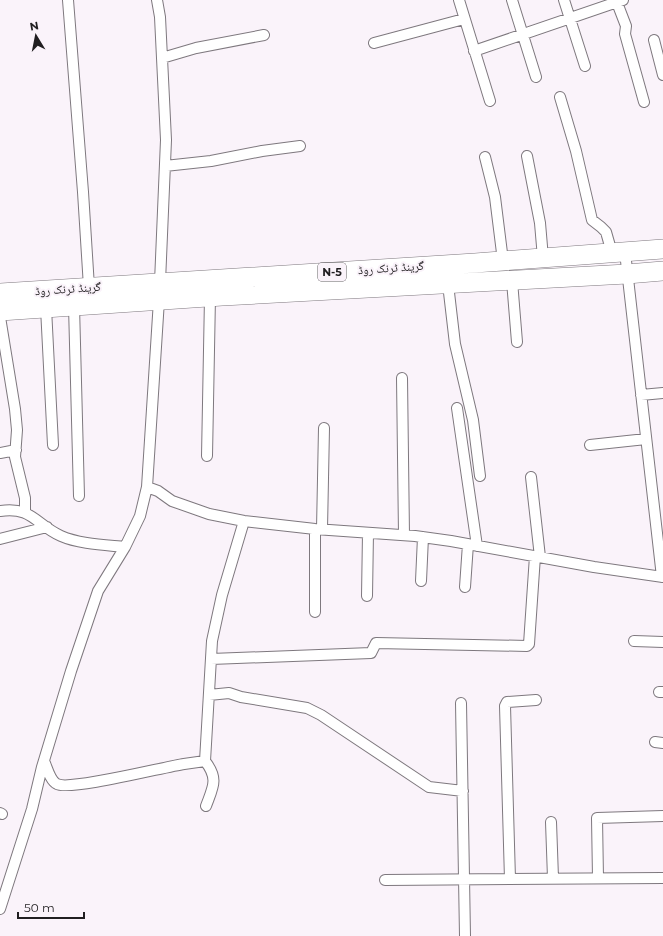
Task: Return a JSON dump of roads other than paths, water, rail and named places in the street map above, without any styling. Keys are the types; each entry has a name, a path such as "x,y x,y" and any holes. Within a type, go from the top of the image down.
{"highway":[{"name":"گرینڈ ٹرنک روڈ","path":"0,311 74,306 159,291 503,261 663,249"},
{"name":"گرینڈ ٹرنک روڈ","path":"0,293 89,287 159,291 210,297 663,271"}],"street":[{"path":"68,0 89,287"},
{"path":"0,909 32,810 44,761 71,671 98,591 125,547 140,516 147,487 159,291 166,140 160,17 157,0"},
{"path":"459,0 490,101"},
{"path":"512,0 536,77"},
{"path":"564,0 585,66"},
{"path":"474,51 619,1 626,26 625,34 644,102"},
{"path":"374,43 464,19"},
{"path":"162,58 196,48 264,35"},
{"path":"654,40 663,75"},
{"path":"147,487 158,491 172,501 209,514 244,521 319,529 422,537 594,567 663,577 660,523 646,439 627,274 618,252 606,232 601,226 592,220 576,151 560,97"},
{"path":"165,166 211,161 262,151 300,146"},
{"path":"527,156 540,223 543,258"},
{"path":"485,157 495,197 503,261"},
{"path":"512,280 517,342"},
{"path":"448,284 455,344 472,420 480,476"},
{"path":"207,456 210,297"},
{"path":"74,306 79,496"},
{"path":"46,308 53,445"},
{"path":"0,317 17,430 15,457 25,498 25,512"},
{"path":"402,378 404,535"},
{"path":"641,394 663,393"},
{"path":"457,408 473,545 465,587"},
{"path":"315,612 324,428"},
{"path":"590,445 646,439"},
{"path":"0,453 16,450"},
{"path":"402,450 404,535"},
{"path":"211,659 371,653 376,643 527,646 530,644 538,557 531,477"},
{"path":"0,511 9,510 25,512 61,536 87,542 125,547"},
{"path":"206,806 215,782 210,768 205,761 212,641 222,595 244,521"},
{"path":"0,539 47,527"},
{"path":"367,596 368,533"},
{"path":"421,581 422,537"},
{"path":"634,641 663,642"},
{"path":"210,695 229,693 241,697 307,708 321,715 429,787 463,791"},
{"path":"510,879 505,706 507,702 536,700"},
{"path":"461,703 465,936"},
{"path":"44,761 53,780 57,784 66,786 205,761"},
{"path":"598,878 597,818 663,816"},
{"path":"551,822 553,878"},
{"path":"385,880 663,878"}]}
